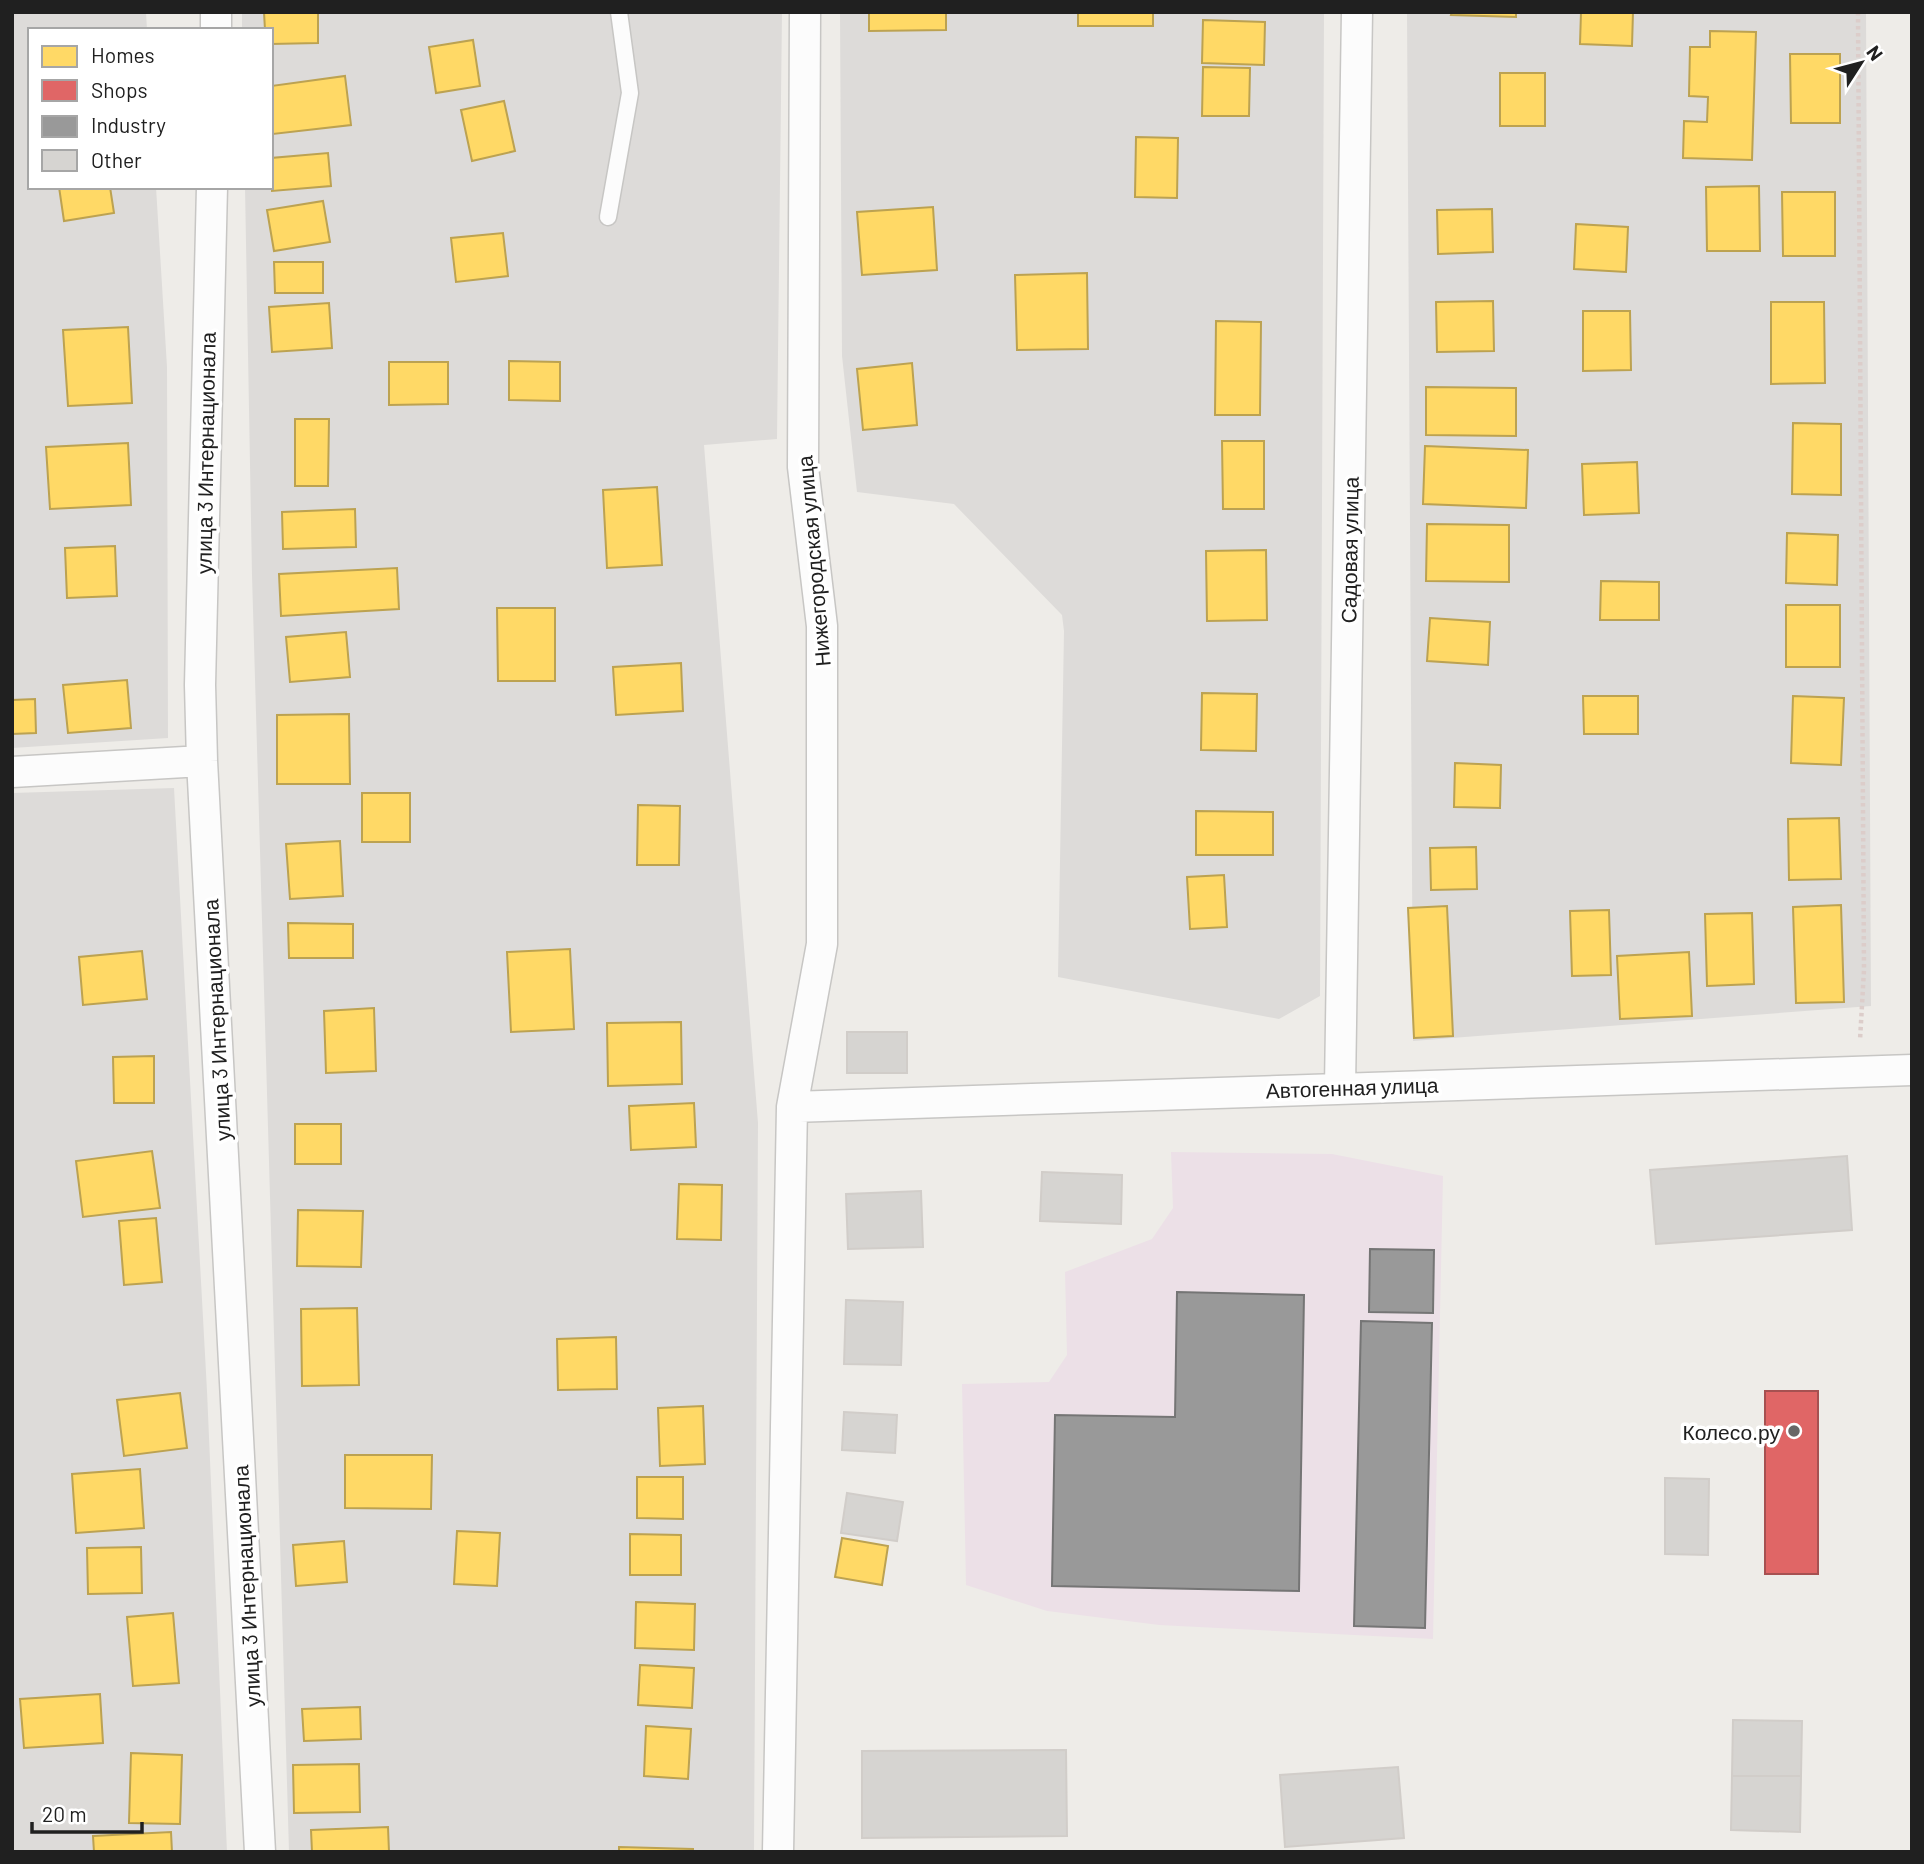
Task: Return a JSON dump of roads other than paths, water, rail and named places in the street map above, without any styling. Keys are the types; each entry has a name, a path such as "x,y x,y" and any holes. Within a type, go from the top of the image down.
{"street":[{"name":"Нижегородская улица","path":"778,1852 792,1107 822,944 822,626 803,467 805,12"},
{"name":"Садовая улица","path":"1340,1087 1357,12"},
{"name":"улица 3 Интернационала","path":"212,189 200,685 202,761 260,1852"},
{"path":"12,772 202,761"},
{"name":"Автогенная улица","path":"792,1107 1912,1070"}],"lane":[{"path":"608,217 630,93 619,12"}],"place":[{"name":"Колесо.ру","path":"1794,1431"}]}
